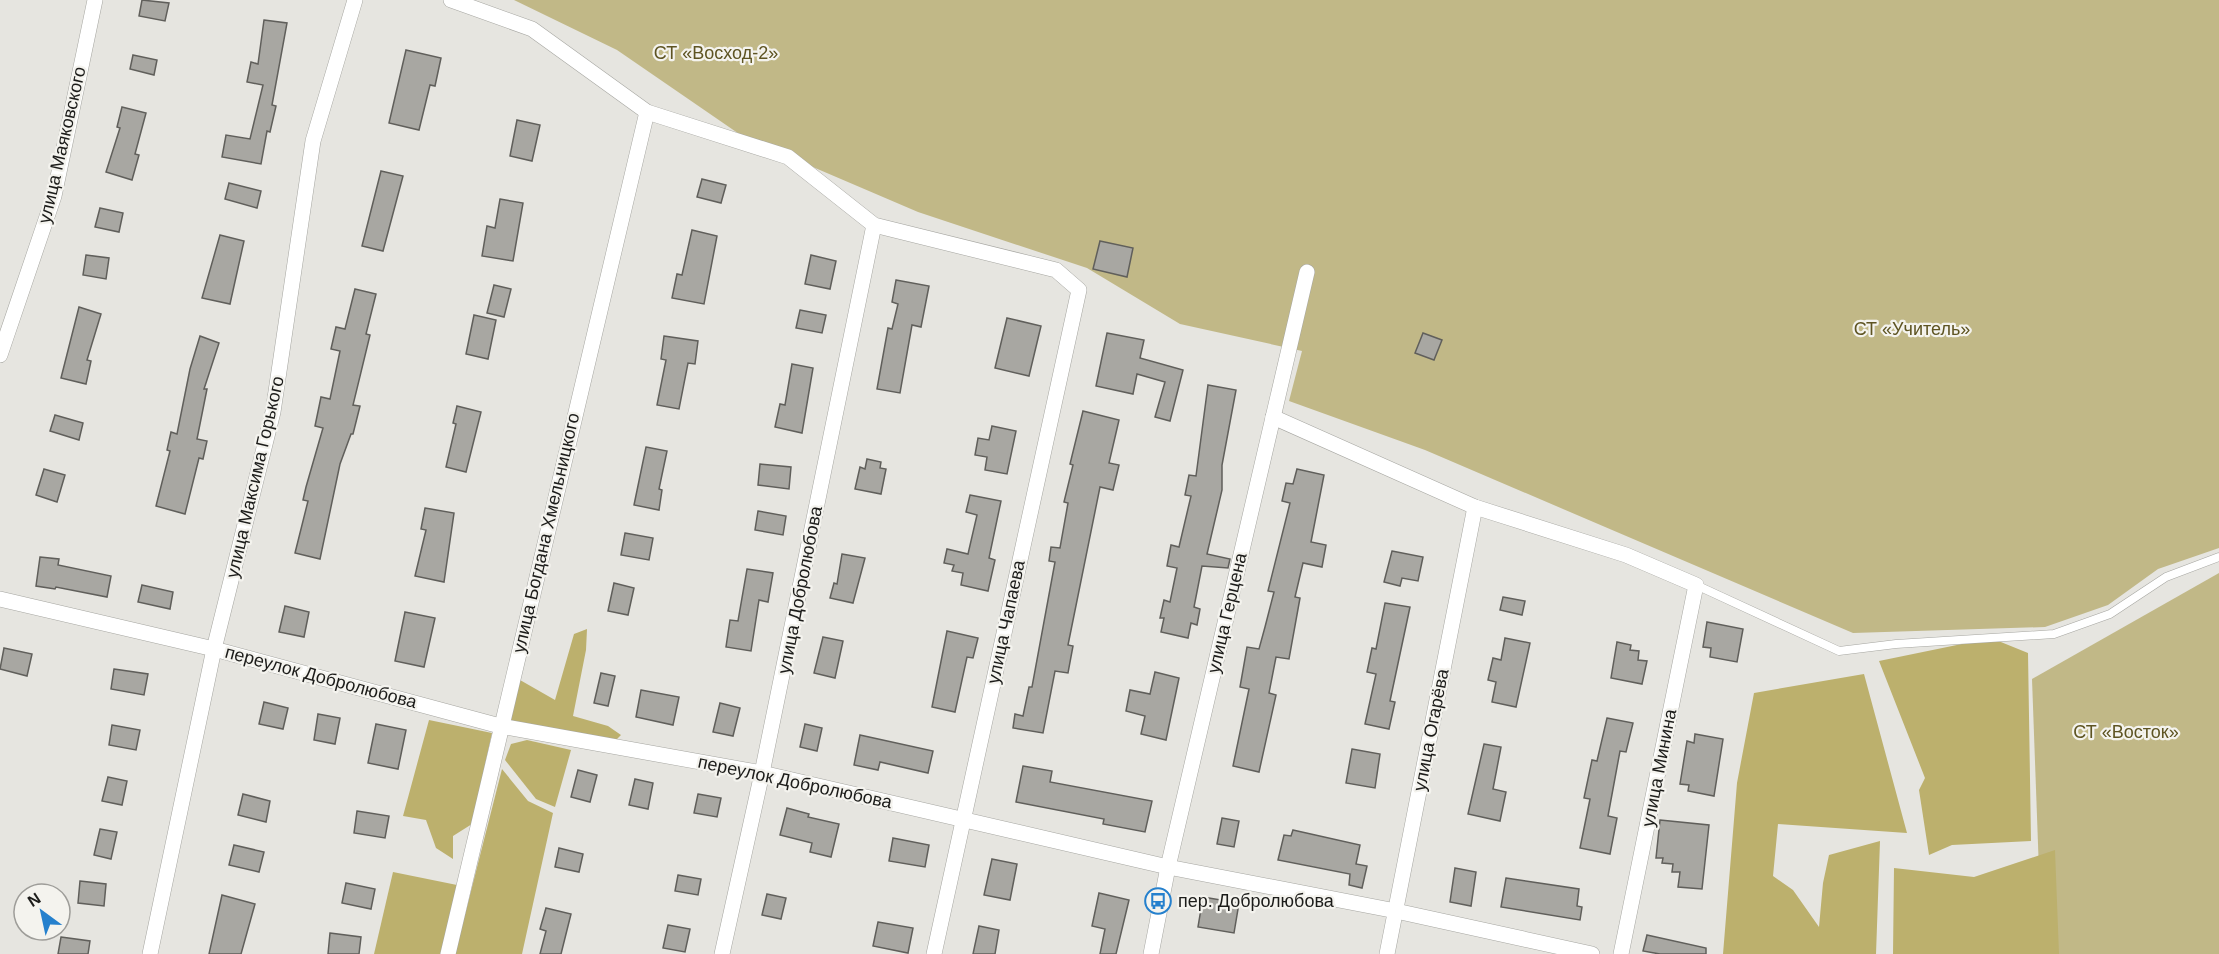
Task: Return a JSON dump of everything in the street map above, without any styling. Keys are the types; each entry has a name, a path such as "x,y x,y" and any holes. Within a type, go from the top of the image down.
{"street":[{"name":"улица Маяковского","path":"0,356 54,196 95,0"},
{"name":"улица Максима Горького","path":"150,954 214,648 273,412 313,141 355,0"},
{"path":"451,0 532,29 646,112 788,157 874,225"},
{"name":"улица Богдана Хмельницкого","path":"448,954 646,112"},
{"name":"улица Чапаева","path":"874,225 1056,270 1079,290 934,954"},
{"name":"улица Добролюбова","path":"722,954 762,773 874,225"},
{"name":"улица Герцена","path":"1151,954 1168,867 1307,272"},
{"path":"1273,417 1475,507 1626,555 1694,584"},
{"name":"улица Огарёва","path":"1387,954 1475,507"},
{"name":"улица Минина","path":"1621,954 1694,584"},
{"name":"переулок Добролюбова","path":"0,599 214,648 500,726 762,773 1168,867 1396,911 1592,954"}],"lane":[{"path":"1694,584 1839,651 2054,634 2110,614 2166,578 2219,557"}],"green space":[{"name":"СТ «Учитель»","path":"514,0 2219,0 2219,548 2158,569 2108,605 2045,627 1853,633 1425,450 1289,401 1302,351 1180,324 1087,268 918,212 745,138 617,50"},
{"name":"СТ «Восток»","path":"2219,573 2219,954 2042,954 2032,679"}],"shaded area":[{"path":"587,629 586,650 573,716 608,726 621,735 613,743 506,722 520,680 555,700 574,634"},
{"path":"1991,638 2028,653 2031,841 1952,845 1929,855 1919,790 1925,778 1879,661"},
{"path":"1864,674 1907,833 1778,824 1773,876 1793,890 1819,927 1823,883 1829,855 1880,841 1876,954 1723,954 1737,783 1754,693"},
{"path":"429,720 492,733 472,824 453,836 453,859 436,848 426,820 403,816"},
{"path":"527,740 571,750 555,807 536,799 505,760 511,744"},
{"path":"502,769 528,801 553,813 522,954 455,954"},
{"path":"2055,850 2059,954 1893,954 1894,868 1974,877"},
{"path":"393,872 457,885 442,954 374,954"}],"building":[{"path":"142,0 169,3 165,21 139,16"},
{"path":"264,20 287,23 272,105 276,106 270,132 267,131 261,164 222,157 226,135 250,139 263,85 247,82 251,62 258,64"},
{"path":"406,50 441,58 435,86 430,85 419,130 389,123"},
{"path":"133,55 157,60 154,75 130,69"},
{"path":"122,107 146,113 135,154 139,155 132,180 106,172 120,128 117,127"},
{"path":"517,120 540,125 532,161 510,156"},
{"path":"381,171 403,176 383,251 362,246"},
{"path":"702,179 726,185 721,203 697,197"},
{"path":"229,183 261,191 257,208 225,199"},
{"path":"500,199 523,203 513,261 482,256 487,226 495,228"},
{"path":"100,208 123,213 119,232 95,227"},
{"path":"692,230 717,236 704,304 672,298 677,274 682,275"},
{"path":"220,235 244,241 230,304 202,298"},
{"path":"1100,241 1133,248 1127,277 1093,269"},
{"path":"86,255 109,258 106,279 83,275"},
{"path":"811,255 836,261 830,289 805,284"},
{"path":"896,280 929,286 921,327 912,325 900,393 877,389 888,328 892,329 898,304 892,302"},
{"path":"494,285 511,289 504,317 487,313"},
{"path":"355,289 376,294 366,334 370,335 353,405 360,406 353,434 351,434 340,464 320,559 295,553 308,501 303,500 323,428 315,426 321,397 330,399 340,351 331,349 336,327 345,329"},
{"path":"79,307 101,314 87,360 91,361 86,384 61,378"},
{"path":"800,310 826,315 822,333 796,328"},
{"path":"474,315 496,320 488,359 466,354"},
{"path":"1007,318 1041,326 1029,376 995,368"},
{"path":"1107,333 1144,340 1140,358 1183,370 1170,421 1155,417 1165,382 1137,374 1133,394 1096,386"},
{"path":"1423,333 1442,340 1434,360 1415,353"},
{"path":"200,336 219,343 204,389 207,389 197,439 207,441 203,459 199,458 185,514 156,506 170,451 167,450 171,432 177,434 190,369"},
{"path":"664,336 698,341 695,364 688,363 679,409 657,405 666,360 661,359"},
{"path":"792,364 813,368 802,433 775,427 780,404 785,405"},
{"path":"1208,385 1236,390 1222,465 1222,490 1207,554 1230,559 1228,568 1202,566 1194,607 1200,609 1197,625 1191,623 1188,638 1161,632 1164,618 1160,618 1164,600 1170,602 1177,568 1167,566 1171,545 1179,547 1191,496 1185,495 1189,475 1196,476"},
{"path":"457,406 481,412 466,472 446,467 456,424 453,423"},
{"path":"1083,411 1119,420 1109,463 1119,465 1113,490 1100,487 1068,645 1073,646 1068,673 1055,671 1043,733 1013,728 1015,714 1023,716 1029,687 1032,687 1055,562 1049,561 1051,547 1060,548 1068,503 1064,502 1073,465 1070,464"},
{"path":"55,415 83,423 79,440 50,431"},
{"path":"992,426 1016,431 1007,474 985,470 987,457 975,455 978,438 989,440"},
{"path":"646,447 667,451 659,489 662,490 659,510 634,505"},
{"path":"867,459 881,462 880,468 886,469 881,494 855,489 860,467 865,469"},
{"path":"760,464 791,467 789,489 758,485"},
{"path":"44,469 65,475 57,502 36,495"},
{"path":"1297,469 1324,475 1311,542 1326,545 1322,567 1303,563 1295,597 1300,598 1289,659 1276,657 1269,693 1276,695 1259,772 1233,766 1249,689 1240,687 1247,647 1259,649 1265,627 1274,592 1268,591 1290,503 1282,501 1286,483 1293,484"},
{"path":"970,495 1001,501 989,558 995,560 988,591 961,585 963,573 952,571 954,565 944,563 947,549 968,554 977,515 966,512"},
{"path":"425,508 454,513 444,582 415,576 426,530 421,529"},
{"path":"758,511 786,516 783,535 755,530"},
{"path":"625,533 653,538 649,560 621,555"},
{"path":"1392,551 1423,557 1418,581 1402,578 1400,586 1384,582"},
{"path":"842,554 865,558 853,603 830,598 834,583 837,584"},
{"path":"40,557 59,559 58,565 111,576 107,597 56,587 55,589 36,586"},
{"path":"747,569 773,573 768,602 759,600 751,651 726,647 730,620 738,621"},
{"path":"614,583 634,588 628,615 608,611"},
{"path":"142,585 173,592 170,609 138,602"},
{"path":"1503,597 1525,601 1522,615 1500,610"},
{"path":"1385,603 1410,607 1390,701 1395,702 1389,729 1365,724 1376,674 1367,672 1372,648 1376,649"},
{"path":"285,606 309,612 304,637 279,632"},
{"path":"405,612 435,618 424,667 395,661"},
{"path":"1707,622 1743,629 1737,662 1710,657 1711,648 1703,647"},
{"path":"947,631 978,638 973,658 967,657 955,712 932,707"},
{"path":"823,637 843,641 835,678 814,673"},
{"path":"1505,638 1530,643 1516,707 1492,702 1496,682 1488,680 1493,658 1501,660"},
{"path":"1617,642 1631,645 1630,650 1639,651 1638,660 1647,661 1642,684 1611,678"},
{"path":"4,648 32,654 27,676 0,669"},
{"path":"114,669 148,674 144,695 111,689"},
{"path":"1155,672 1179,678 1166,740 1141,734 1145,716 1126,711 1130,690 1150,694"},
{"path":"601,673 615,676 608,706 594,703"},
{"path":"641,690 679,697 673,725 636,717"},
{"path":"264,702 288,708 283,729 259,724"},
{"path":"720,703 740,708 733,736 713,732"},
{"path":"318,714 340,718 335,744 314,740"},
{"path":"1607,718 1633,723 1626,752 1620,751 1608,816 1617,818 1610,854 1580,848 1590,799 1584,798 1592,760 1597,761"},
{"path":"376,724 406,730 398,769 368,763"},
{"path":"805,724 822,728 817,751 800,747"},
{"path":"112,725 140,730 136,750 109,745"},
{"path":"1695,734 1723,739 1714,796 1688,791 1689,785 1680,784 1687,741 1694,743"},
{"path":"860,735 933,751 928,773 880,762 878,770 854,765"},
{"path":"1484,744 1501,747 1493,789 1506,792 1500,821 1468,814"},
{"path":"1352,749 1380,754 1375,788 1346,783"},
{"path":"1023,766 1052,771 1050,782 1152,801 1145,832 1103,824 1104,819 1016,802"},
{"path":"578,770 597,775 590,802 571,797"},
{"path":"108,777 127,781 122,805 102,801"},
{"path":"635,779 653,783 648,809 629,805"},
{"path":"243,794 270,801 266,822 238,815"},
{"path":"698,794 721,798 717,817 694,813"},
{"path":"787,808 809,814 808,817 839,824 831,857 810,852 812,843 780,835"},
{"path":"357,811 389,816 385,838 354,833"},
{"path":"1222,818 1239,821 1234,847 1217,844"},
{"path":"1660,820 1709,825 1702,889 1678,887 1680,872 1672,872 1673,864 1662,863 1663,858 1656,858"},
{"path":"100,829 117,832 111,859 94,855"},
{"path":"1293,830 1360,845 1356,864 1367,866 1362,888 1349,885 1350,874 1278,860 1284,835 1291,836"},
{"path":"893,838 929,845 925,867 889,861"},
{"path":"234,845 264,852 259,872 229,865"},
{"path":"559,848 583,854 579,872 555,867"},
{"path":"992,859 1017,864 1010,900 984,895"},
{"path":"1455,868 1476,872 1471,906 1450,902"},
{"path":"678,875 701,879 698,895 675,891"},
{"path":"1506,878 1579,889 1577,906 1582,907 1580,920 1501,907"},
{"path":"80,881 106,884 104,906 78,903"},
{"path":"346,883 375,889 371,909 342,903"},
{"path":"1099,893 1129,900 1116,954 1100,954 1105,929 1092,926"},
{"path":"767,894 786,898 781,919 762,915"},
{"path":"222,895 255,904 241,954 209,954"},
{"path":"1203,897 1239,903 1234,933 1198,927"},
{"path":"546,908 571,914 561,954 540,954 546,931 540,929"},
{"path":"878,922 913,928 908,953 873,946"},
{"path":"668,925 690,929 685,952 663,948"},
{"path":"979,926 999,930 995,954 973,954"},
{"path":"330,933 361,937 359,954 328,954"},
{"path":"1647,935 1706,948 1706,954 1660,954 1643,951"},
{"path":"72,939 90,941 88,954 58,954 60,942 72,942"}],"place":[{"name":"пер. Добролюбова","path":"1158,901"}],"park label":[{"name":"СТ «Восход-2»","path":"716,53"}]}
